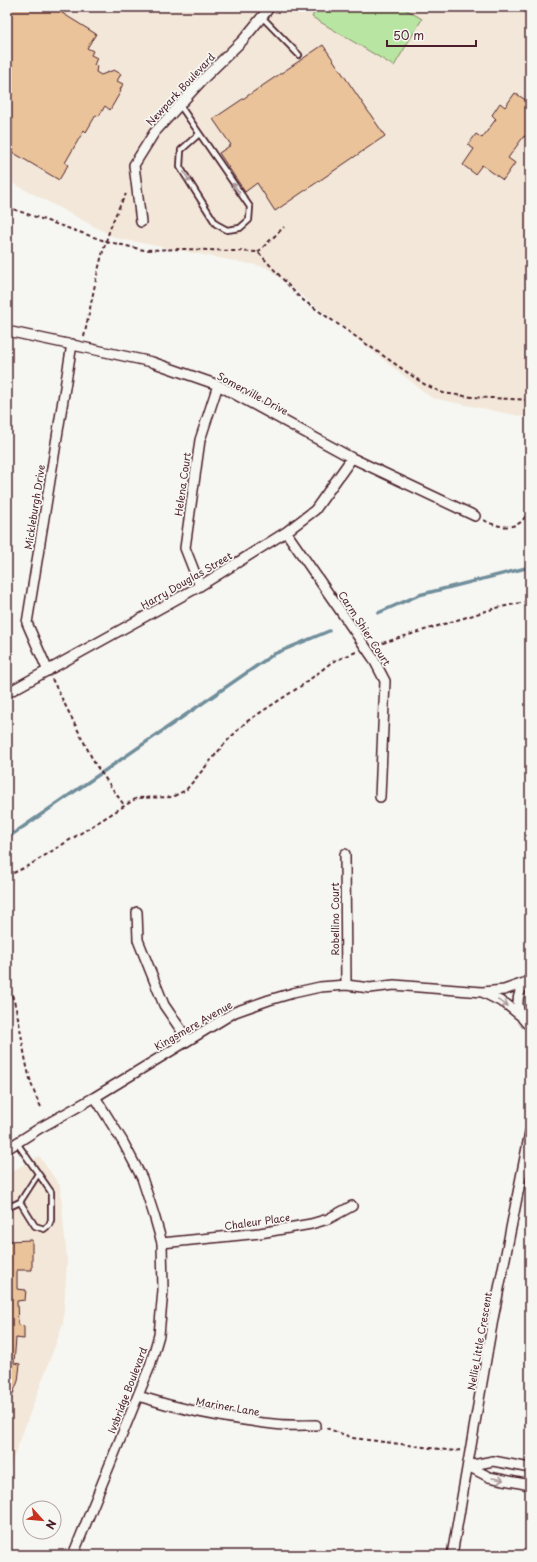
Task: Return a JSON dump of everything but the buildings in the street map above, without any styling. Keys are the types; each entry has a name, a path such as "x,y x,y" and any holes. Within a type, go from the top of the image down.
{"street":[{"name":"Newpark Boulevard","path":"141,222 134,165 154,133 179,104 243,40 270,7"},
{"name":"Somerville Drive","path":"7,331 152,362 218,385 352,458 475,516"},
{"name":"Mickleburgh Drive","path":"48,671 27,623 72,344"},
{"name":"Helena Court","path":"200,586 185,548 200,440 218,385"},
{"name":"Harry Douglas Street","path":"7,693 200,586 286,532 315,510 352,458"},
{"name":"Carm Shier Court","path":"286,532 373,658 385,681 380,797"},
{"name":"Robellino Court","path":"345,854 346,985"},
{"path":"137,912 138,940 164,1005 188,1040"},
{"name":"Kingsmere Avenue","path":"7,1149 234,1012 293,993 346,985 370,988 394,985 482,992 504,990 528,980"},
{"path":"521,1016 518,1000 520,991 528,980"},
{"name":"Kingsmere Avenue","path":"482,992 506,1004 521,1016 529,1028"},
{"name":"Ivsbridge Boulevard","path":"73,1555 150,1366 159,1335 163,1290 162,1243 142,1178 123,1142 94,1097"},
{"name":"Nellie Little Crescent","path":"452,1555 494,1319 530,1132"},
{"name":"Chaleur Place","path":"162,1243 260,1233 311,1224 328,1219 352,1206"},
{"name":"Mariner Lane","path":"138,1396 174,1408 226,1417 274,1424 316,1425"},
{"path":"468,1466 493,1461 530,1468"},
{"path":"468,1466 489,1478 530,1485"}],"lane":[{"path":"262,17 299,55"},
{"path":"179,104 250,207 249,220 240,228 227,230 216,224 180,167 181,150 199,134"},
{"path":"16,1143 51,1192 51,1220 49,1225 44,1229 35,1226 20,1202"},
{"path":"7,1208 20,1202 38,1174"}],"path":[{"path":"82,346 105,241 118,209 136,178"},
{"path":"7,207 105,241 144,250 184,249 258,252 300,298 424,384 443,393 472,398 530,400"},
{"path":"258,252 284,227"},
{"path":"475,516 493,525 513,526 522,521 530,507"},
{"path":"7,876 28,866 137,798 172,797 186,790 246,722 304,684 332,662 366,648 496,608 530,601"},
{"path":"48,671 95,764 124,805"},
{"path":"7,982 19,1018 34,1093 41,1106"},
{"path":"316,1425 352,1438 455,1451 471,1447"}],"shaded area":[{"path":"7,7 530,7 530,418 432,398 266,267 116,238 7,180"},
{"path":"39,1156 60,1186 67,1261 63,1324 7,1475 7,1174"}],"green space":[{"path":"317,7 402,7 422,19 394,66 312,17"}],"waterway":[{"path":"378,613 419,595 530,567"},
{"path":"7,838 274,654 329,631"}]}
